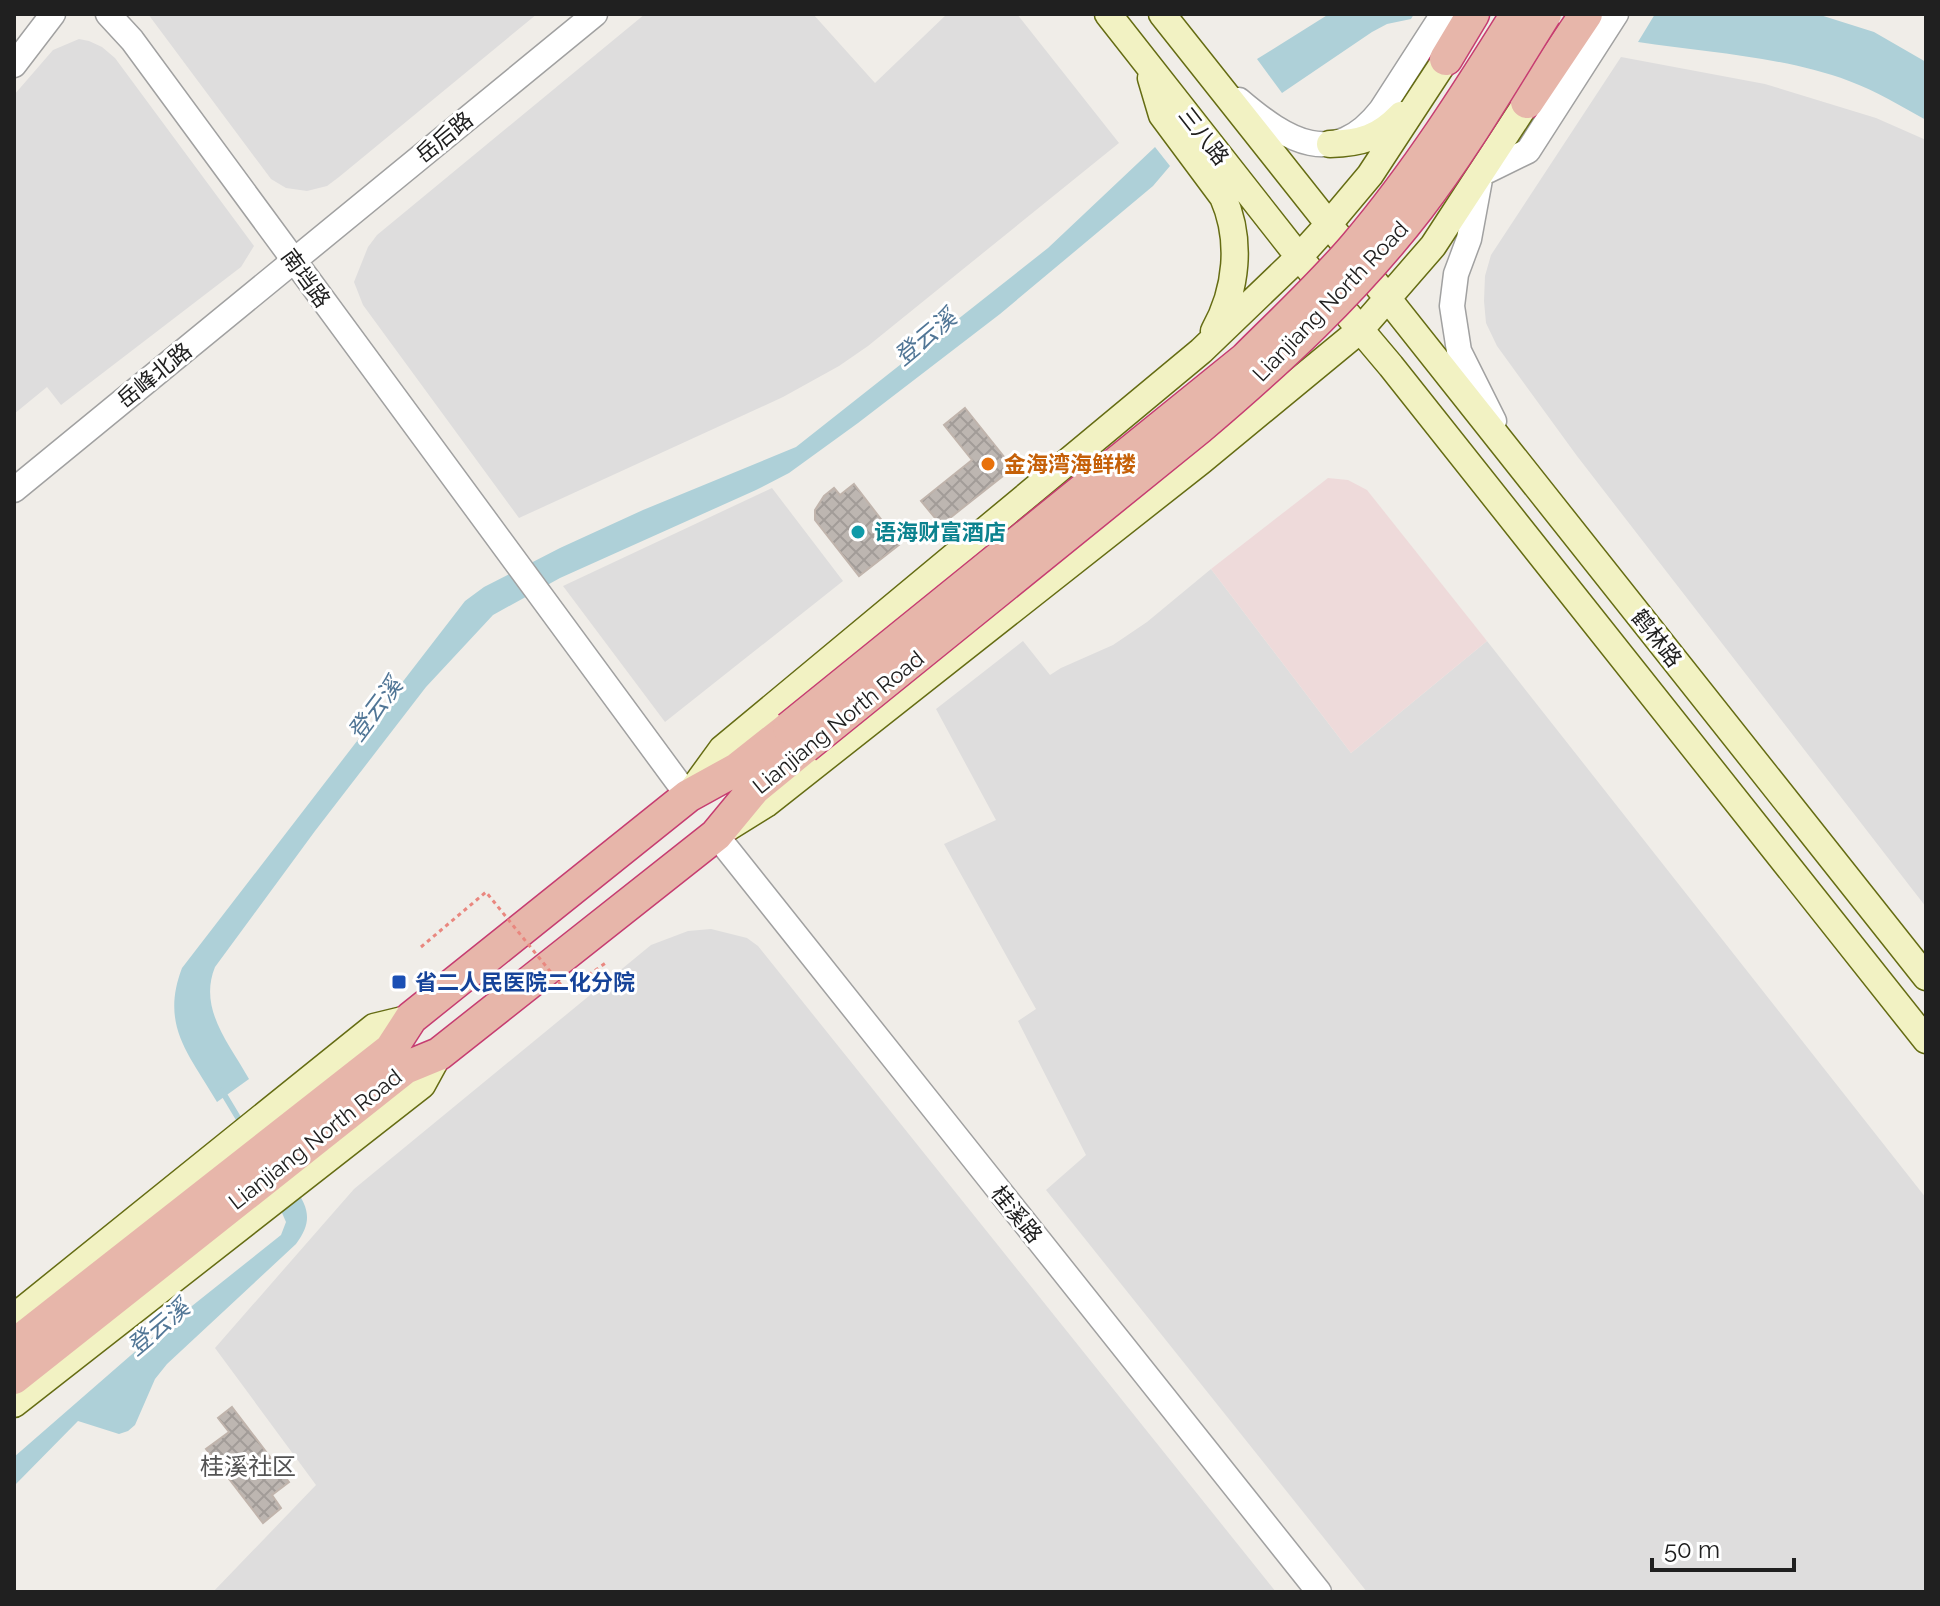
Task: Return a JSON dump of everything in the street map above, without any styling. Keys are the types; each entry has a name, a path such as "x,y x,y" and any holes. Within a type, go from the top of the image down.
{"highway":[{"path":"1446,59 1473,14"},
{"name":"Lianjiang North Road","path":"14,1345 320,1120 405,1068 439,1054 716,835 797,738 1233,369 1301,304 1355,246 1430,149 1517,14"},
{"name":"Lianjiang North Road","path":"14,1378 320,1120 391,1049 411,1018 688,796 797,738 1199,428 1260,376 1373,263 1426,197 1459,151 1545,14"},
{"path":"1527,102 1586,14"}],"main road":[{"name":"三八路","path":"1108,14 1926,1040"},
{"name":"三八路","path":"1162,14 1387,300"},
{"path":"688,796 722,749 1201,351 1299,257 1370,175 1446,59"},
{"path":"1147,63 1162,115 1223,197 1233,223 1234,278 1224,314 1201,351"},
{"path":"1330,144 1360,143 1390,127 1426,90"},
{"path":"716,835 766,804 1201,461 1360,330 1433,246 1527,102"},
{"name":"鹤林路","path":"1387,300 1926,977"},
{"path":"14,1317 374,1027 411,1018"},
{"path":"14,1404 422,1085 439,1054"}],"street":[{"path":"14,65 53,14"},
{"name":"南垱路","path":"108,14 132,40 688,796"},
{"name":"岳后路","path":"294,262 595,14"},
{"path":"1511,456 1459,351 1454,329 1453,293 1462,254 1469,239 1481,174 1528,151 1616,14"},
{"path":"1213,78 1263,121 1281,132 1317,145 1330,144 1347,139 1371,123 1440,19"},
{"name":"岳峰北路","path":"14,490 294,262"},
{"name":"桂溪路","path":"716,835 1319,1592"}],"path":[{"path":"421,947 486,892 566,991 607,962"}],"shaded area":[{"path":"148,14 537,14 339,177 327,186 307,191 286,188 271,179"},
{"path":"645,14 813,14 875,83 947,14 1017,14 1119,143 868,346 839,366 783,397 519,518 363,305 354,282 368,247 377,235"},
{"path":"79,39 102,47 115,58 254,246 241,267 61,405 47,387 14,414 14,95 53,50"},
{"path":"1621,57 1765,84 1876,118 1926,140 1926,907 1577,456 1497,346 1486,323 1485,276 1491,255"},
{"path":"1328,478 1348,480 1367,490 1487,641 1351,753 1211,569"},
{"path":"772,488 843,581 665,722 563,586"},
{"path":"1211,569 1351,753 1487,641 1926,1198 1926,1592 1367,1592 1046,1190 1086,1155 1018,1021 1036,1009 944,844 996,820 936,709 1023,641 1050,675 1113,645 1147,622"},
{"path":"711,929 747,938 758,946 1276,1592 213,1592 316,1485 215,1348 354,1189 651,945 688,931"}],"water":[{"path":"1329,14 1414,14 1411,19 1387,24 1372,32 1282,93 1257,59"},
{"path":"1655,14 1817,14 1874,32 1926,62 1926,120 1869,89 1799,66 1638,42"},
{"path":"1155,147 1170,166 1153,186 1000,314 789,473 560,578 493,615 426,687 215,967 210,997 213,1011 225,1039 249,1079 217,1102 188,1054 176,1023 176,988 182,968 465,601 484,587 560,548 796,447 1048,248"},
{"path":"294,1187 307,1216 305,1229 296,1244 167,1364 155,1379 135,1425 119,1434 78,1421 14,1486 14,1457 138,1349 281,1235 286,1222 279,1206"}],"building":[{"name":"金海湾海鲜楼","path":"965,408 1013,468 941,525 921,501 972,460 944,425"},
{"name":"语海财富酒店","path":"854,484 900,544 859,576 815,520 815,510 824,496 834,488 840,495"},
{"path":"232,1407 289,1482 272,1495 281,1508 263,1523 206,1449 229,1432 218,1418"}],"waterway":[{"name":"登云溪","path":"222,1091 243,1126"}],"place":[{"name":"金海湾海鲜楼","path":"988,464"},
{"name":"语海财富酒店","path":"858,532"},
{"name":"省二人民医院二化分院","path":"399,982"}],"district":[{"name":"桂溪社区","path":"248,1466"}]}
